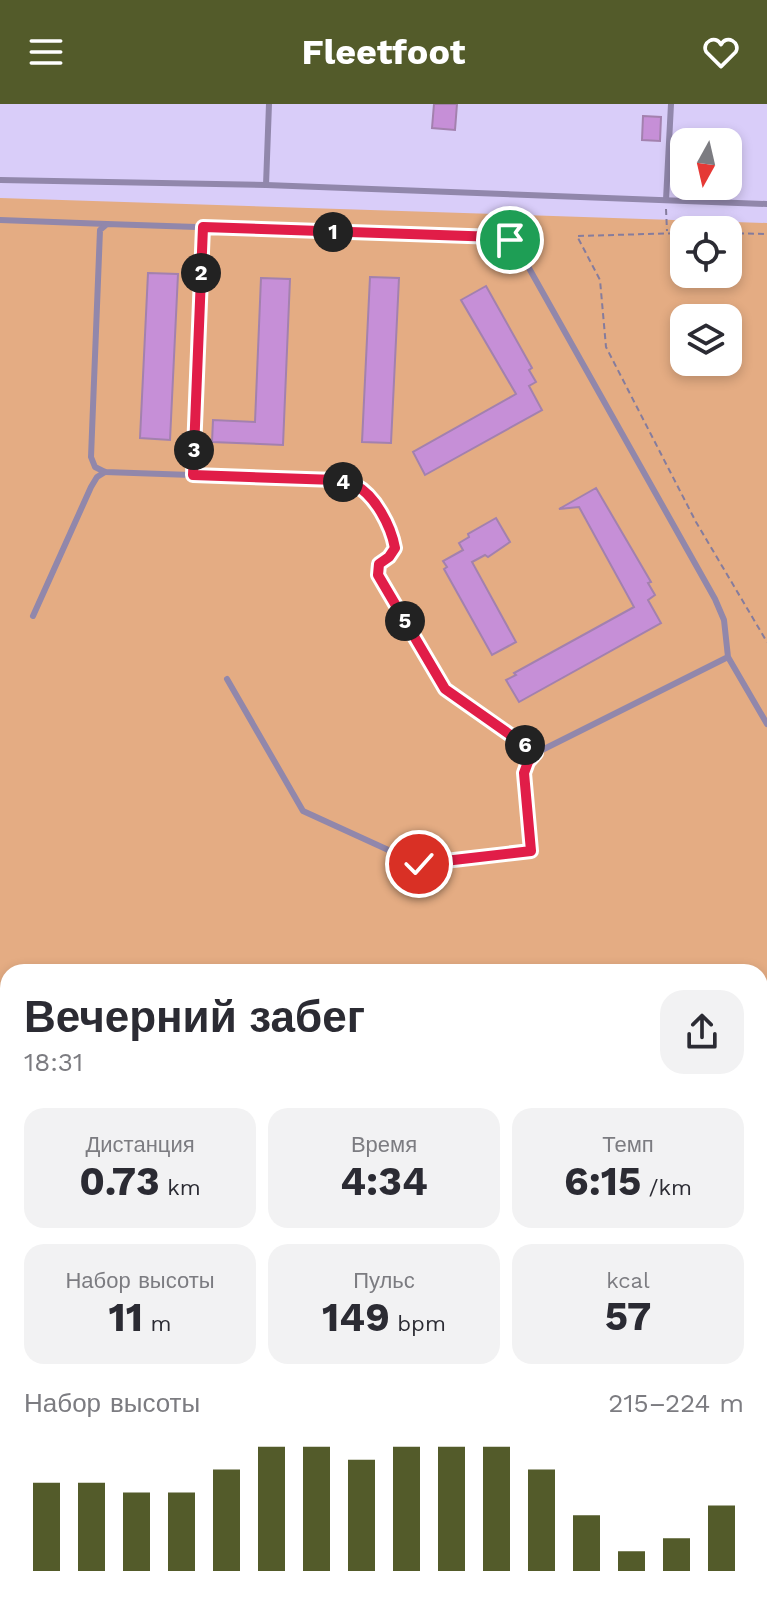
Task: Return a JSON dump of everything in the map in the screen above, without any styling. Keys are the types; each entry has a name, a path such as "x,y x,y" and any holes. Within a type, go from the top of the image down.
{"lane":[{"path":"266,185 269,104"},
{"path":"666,200 671,104"},
{"path":"0,180 266,185 767,204"},
{"path":"0,220 498,237 510,240 516,245 715,599 724,620 728,657 767,724"},
{"path":"107,224 100,230 98,240 91,457 95,467 105,472 336,480 354,484 371,496 393,536 395,548 379,564 378,575 445,689 536,753"},
{"path":"193,475 203,227"},
{"path":"33,616 91,487 97,477 105,472"},
{"path":"227,679 303,811 419,864 531,851 524,773 536,753 728,657"}],"path":[{"path":"666,200 668,232 577,236 600,280 606,347 696,522 767,642"},
{"path":"742,233 767,234"}],"shaded area":[{"path":"0,198 670,220 670,288 742,288 742,222 767,223 767,964 0,964"}],"building":[{"path":"434,104 457,104 455,130 432,128"},
{"path":"643,116 661,117 660,141 642,140"},
{"path":"148,273 178,274 170,440 140,438"},
{"path":"370,277 399,278 391,443 362,442"},
{"path":"261,278 290,279 283,445 212,442 213,420 255,422"},
{"path":"486,286 532,368 529,370 536,382 529,386 542,410 425,475 413,452 516,394 461,300"},
{"path":"596,488 651,582 648,583 655,595 648,600 661,623 519,702 506,680 516,675 514,673 634,607 579,507 559,509"},
{"path":"496,518 510,542 488,557 485,555 472,562 516,642 492,655 444,569 447,567 443,561 463,550 459,543 469,537 468,534"}],"route":[{"path":"419,864 531,851 524,773 536,753 445,689 378,575 379,564 395,548 393,536 371,496 354,484 336,480 193,475 203,227 498,237 510,240"}]}
